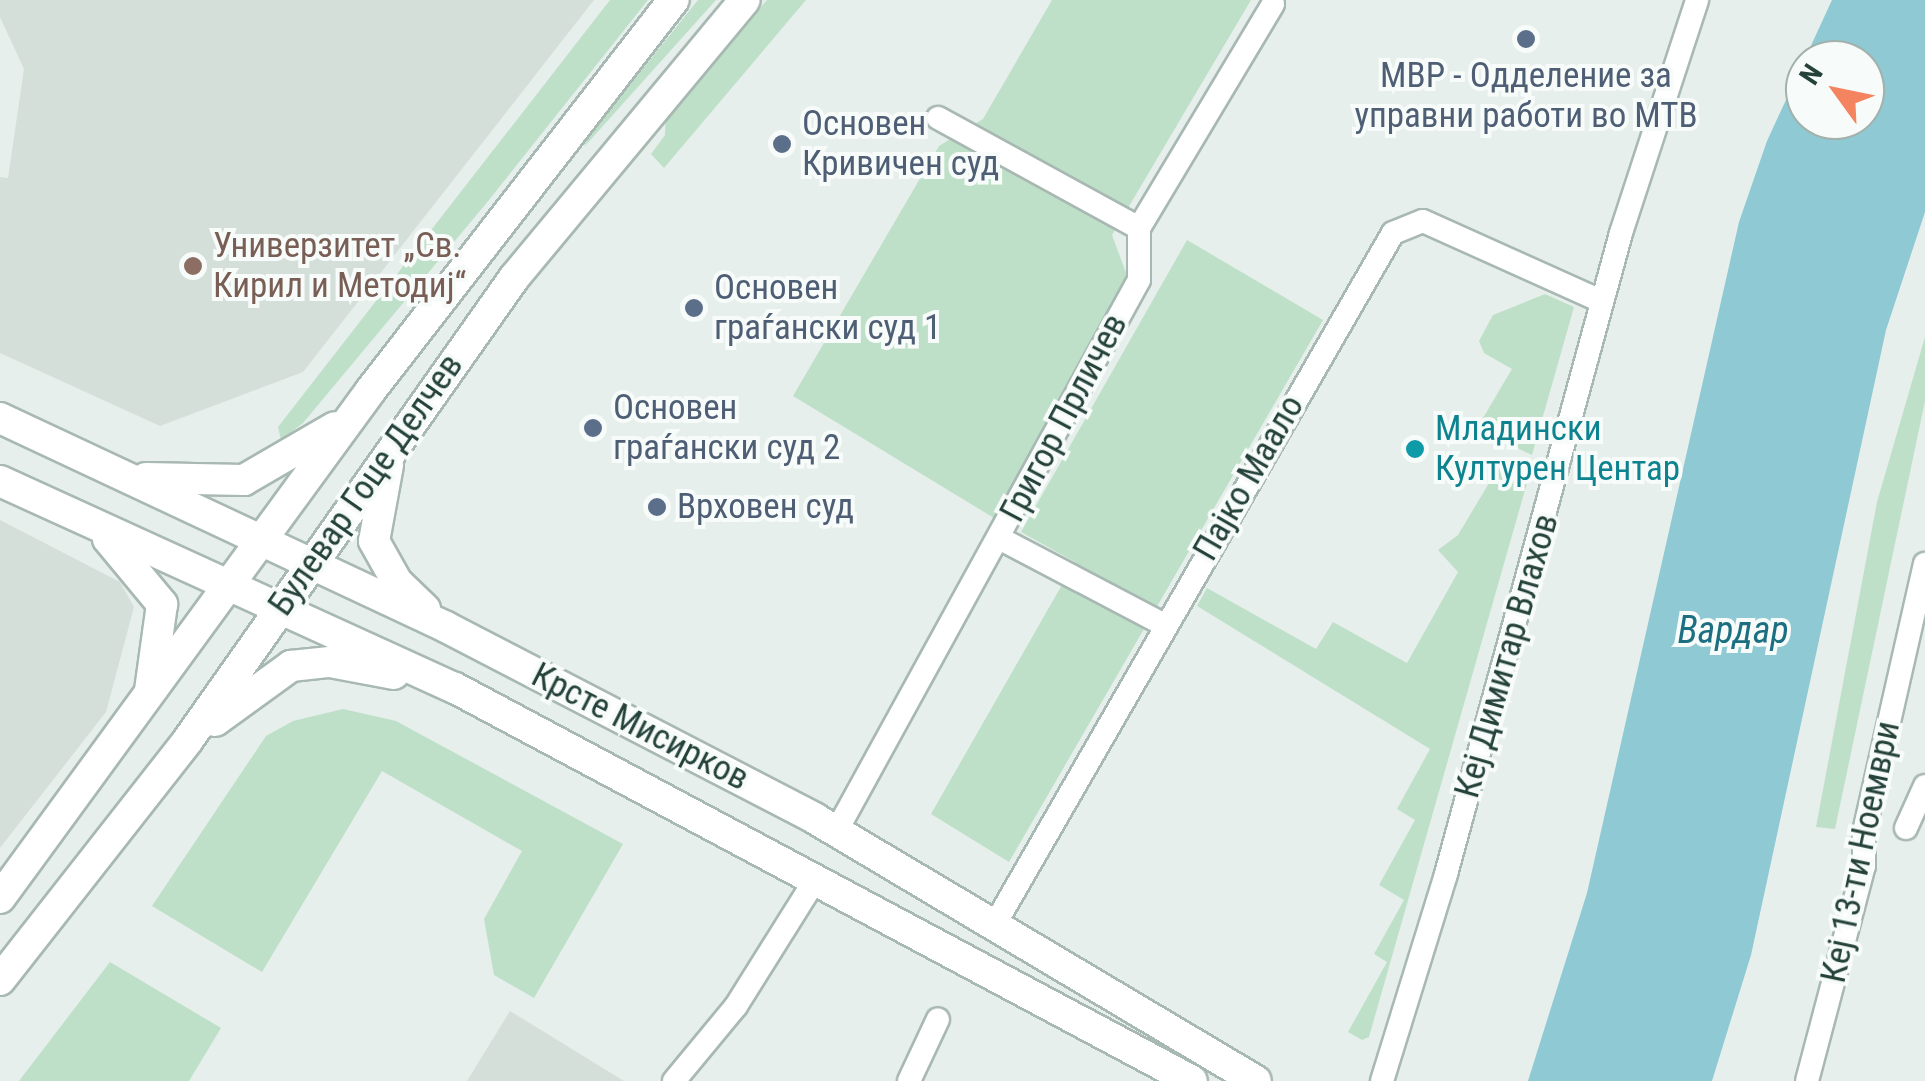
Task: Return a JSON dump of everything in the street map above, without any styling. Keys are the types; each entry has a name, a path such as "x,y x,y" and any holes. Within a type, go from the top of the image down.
{"street":[{"name":"Булевар Гоце Делчев","path":"0,898 140,714 363,401 674,0"},
{"name":"Булевар Гоце Делчев","path":"0,980 188,740 397,437 514,278 745,0"},
{"name":"Кеј Димитар Влахов","path":"1382,1081 1498,688 1601,302 1697,0"},
{"path":"938,118 1139,228 1273,4"},
{"name":"Пајко Маало","path":"994,924 1164,625 1402,224 1422,222 1601,302"},
{"name":"Григор Прличев","path":"837,830 1139,280 1139,228"},
{"path":"115,471 167,480 244,480 326,436 363,401"},
{"name":"Крсте Мисирков","path":"0,418 446,628 837,830 1256,1081"},
{"path":"397,437 376,509 374,541 397,582 446,628"},
{"name":"Крсте Мисирков","path":"0,480 455,688 816,877 1192,1081"},
{"path":"86,520 132,560 162,604 152,685 140,714"},
{"path":"999,538 1164,625"},
{"name":"Кеј 13-ти Ноември","path":"1808,1081 1864,866 1864,832 1925,564"},
{"path":"188,740 291,666 360,666 455,688"},
{"path":"1906,828 1925,786"},
{"path":"674,1081 736,1006 816,877"},
{"path":"910,1081 938,1019"}],"shaded area":[{"name":"Универзитет „Св. Кирил и Методиј“","path":"0,0 594,0 303,372 160,426 0,353 0,177 8,178 24,69 0,17"},
{"path":"0,520 120,582 134,607 106,712 0,848"},
{"path":"510,1011 624,1081 467,1081"}],"green space":[{"path":"610,0 648,0 489,200 303,423 281,440 278,427"},
{"path":"698,0 716,0 584,147 587,138"},
{"path":"767,0 806,0 664,168 651,154 665,135 666,115"},
{"path":"1052,0 1251,0 1112,235 1128,278 994,518 793,396 939,146 983,119"},
{"path":"1187,240 1323,320 1009,862 931,814 1075,562 1021,532"},
{"path":"1545,294 1574,307 1532,455 1488,434 1480,423 1512,369 1484,353 1479,341 1493,315"},
{"path":"1925,337 1925,401 1835,829 1816,827 1877,502"},
{"path":"1501,463 1529,476 1369,1037 1362,1040 1348,1032 1387,962 1374,954 1404,900 1379,885 1415,820 1397,809 1430,749 1197,606 1207,588 1316,649 1333,622 1407,663 1458,572 1438,550 1458,535"},
{"path":"343,709 396,721 623,844 534,998 494,975 484,919 522,851 382,771 262,972 152,906 266,736 293,721"},
{"path":"110,962 221,1028 189,1081 19,1081"}],"water":[{"name":"Вардар","path":"1832,0 1925,0 1925,212 1886,330 1751,955 1712,1081 1528,1081 1587,893 1739,222 1785,102 1785,140 1885,140 1885,40 1814,40"}],"place":[{"name":"МВР - Одделение за управни работи во МТВ","path":"1526,39"},
{"name":"Основен Кривичен суд","path":"782,144"},
{"name":"Универзитет „Св. Кирил и Методиј“","path":"193,266"},
{"name":"Основен граѓански суд 1","path":"694,308"},
{"name":"Основен граѓански суд 2","path":"593,428"},
{"name":"Младински Културен Центар","path":"1415,449"},
{"name":"Врховен суд","path":"657,507"}]}
